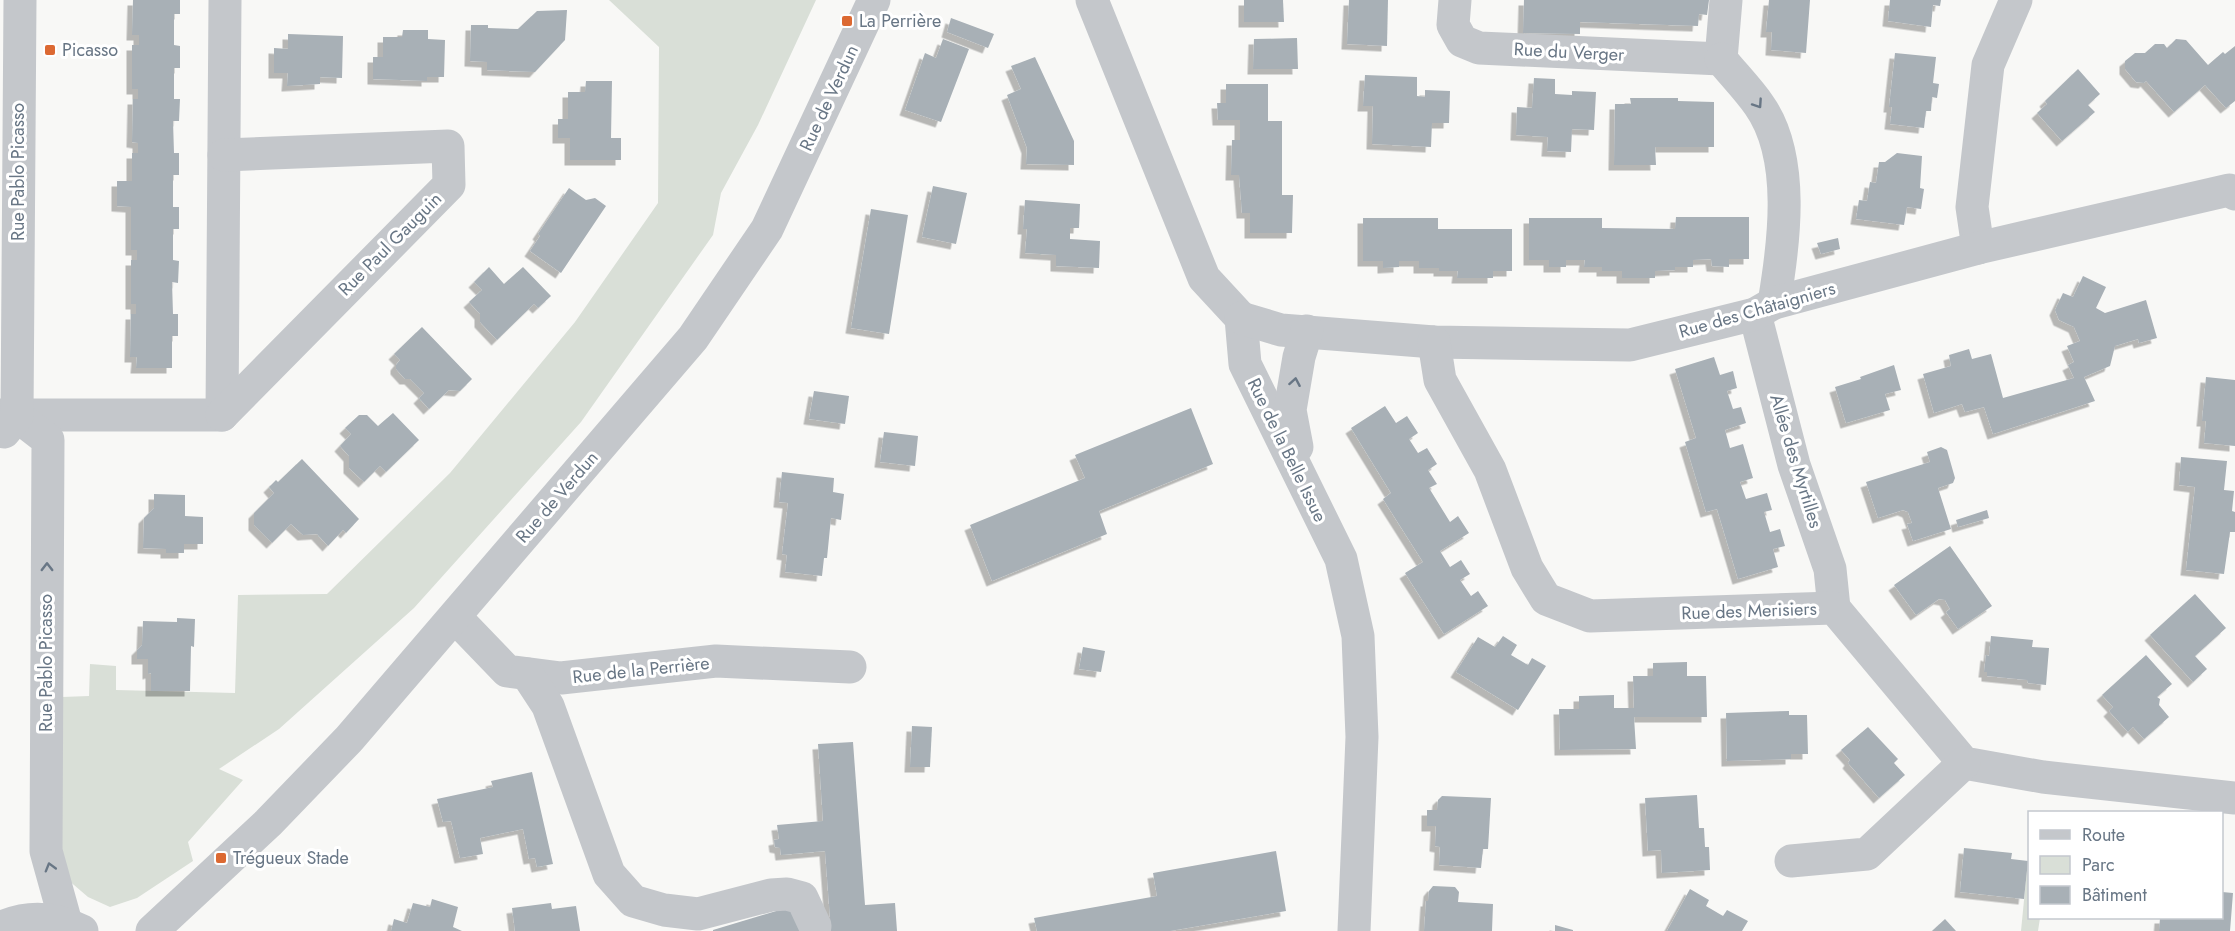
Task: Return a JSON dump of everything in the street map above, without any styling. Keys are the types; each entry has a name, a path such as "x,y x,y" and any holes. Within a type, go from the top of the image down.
{"street":[{"name":"Rue Pablo Picasso","path":"20,0 6,423 48,440 46,851 74,927"},
{"path":"6,423 222,415 225,0"},
{"name":"Rue de Verdun","path":"152,931 268,823 349,739 693,338 767,229 874,0"},
{"path":"1092,0 1204,278 1240,318"},
{"name":"Rue du Verger","path":"1455,0 1454,25 1462,41 1479,48 1721,59"},
{"path":"1726,0 1721,59 1760,106 1775,139 1785,184 1781,262 1765,308"},
{"path":"1978,248 1972,207 1988,65 2016,0"},
{"name":"Rue Paul Gauguin","path":"222,415 449,185 448,146 224,155"},
{"name":"Rue des Châtaigniers","path":"1240,318 1281,330 1434,342 1630,345 1978,248 2233,190"},
{"name":"Allée des Myrtilles","path":"1765,308 1794,465 1830,569 1834,608"},
{"name":"Rue de la Belle Issue","path":"1240,318 1245,364 1341,559 1358,636 1362,737 1354,931"},
{"path":"1304,481 1290,410 1299,357 1307,331"},
{"name":"Rue des Merisiers","path":"1434,342 1440,380 1490,470 1527,568 1546,599 1590,616 1834,608 1964,763"},
{"name":"Rue de la Perrière","path":"455,617 507,671 527,674 561,678 716,661 850,667"},
{"path":"527,674 548,706 609,874 633,901 664,910 698,914 771,895 788,894 801,898 815,926"},
{"path":"1791,861 1867,854 1964,763 2043,777 2235,798"},
{"path":"0,928 15,921 40,918 74,927"}],"green space":[{"path":"609,0 816,0 758,125 721,193 713,235 581,422 414,608 279,729 219,769 243,780 188,842 193,861 137,898 110,907 88,897 67,879 62,858 62,697 89,696 90,664 116,666 116,690 235,693 238,595 327,594 450,473 575,322 658,203 659,47"},
{"path":"2028,859 2028,919 2040,919 2038,931 2021,931"}],"building":[{"path":"133,0 180,0 180,14 174,14 174,45 180,46 180,68 174,68 174,99 180,99 179,121 173,121 174,153 179,153 179,175 173,175 173,207 179,207 179,229 173,229 173,260 179,261 178,283 172,282 173,314 178,314 178,336 172,336 172,368 136,368 137,357 130,357 131,314 136,314 136,304 131,304 131,260 137,260 137,250 131,250 131,207 117,206 117,181 132,181 132,153 138,153 138,143 132,142 133,99 138,99 138,89 132,89 132,45 139,45 139,35 132,35"},
{"path":"1244,0 1283,0 1284,22 1244,22"},
{"path":"1349,0 1388,0 1387,46 1347,44"},
{"path":"1524,0 1709,0 1707,15 1699,14 1698,26 1580,22 1580,34 1523,33"},
{"path":"1769,0 1810,0 1806,53 1771,50 1772,32 1766,32"},
{"path":"1890,0 1941,0 1940,6 1933,5 1931,27 1888,21"},
{"path":"567,10 565,40 535,72 487,70 487,62 470,61 471,25 518,29 537,11"},
{"path":"951,18 994,34 988,48 947,32"},
{"path":"403,30 428,30 428,39 445,40 444,77 427,77 427,81 373,79 373,57 383,57 383,37 402,37"},
{"path":"288,34 343,36 342,78 320,77 320,84 287,86 288,73 274,73 274,48 288,49"},
{"path":"1297,38 1298,69 1253,69 1254,39"},
{"path":"943,39 969,49 941,122 905,110 925,53 936,58"},
{"path":"2176,39 2186,40 2208,65 2223,52 2225,54 2235,46 2235,101 2226,108 2205,85 2174,112 2146,81 2136,82 2125,69 2125,61 2135,53 2145,53 2155,44 2164,44 2167,48"},
{"path":"1895,53 1936,57 1933,83 1939,84 1937,98 1932,97 1931,111 1926,111 1924,128 1890,124 1892,107 1889,107"},
{"path":"1035,57 1074,141 1074,165 1026,164 1027,148 1007,95 1021,89 1011,66"},
{"path":"2078,69 2100,94 2088,105 2095,112 2062,141 2037,113 2047,104 2045,101"},
{"path":"1365,75 1417,77 1417,96 1425,97 1425,90 1450,91 1449,123 1432,123 1431,147 1372,144 1373,106 1363,106"},
{"path":"1534,78 1555,79 1555,94 1572,95 1572,91 1596,92 1594,130 1572,129 1571,152 1547,151 1548,137 1516,135 1517,107 1532,108"},
{"path":"586,81 612,81 611,138 621,138 621,160 570,160 570,138 558,138 558,119 568,119 568,92 585,92"},
{"path":"1226,84 1268,84 1268,121 1282,121 1282,195 1293,195 1292,233 1250,233 1250,213 1242,213 1239,175 1231,175 1232,140 1240,140 1240,120 1218,120 1217,103 1226,103"},
{"path":"1630,98 1678,98 1678,101 1714,102 1714,147 1655,147 1656,165 1614,165 1615,104 1631,104"},
{"path":"1897,153 1922,156 1920,188 1924,189 1921,209 1907,207 1904,225 1856,219 1859,200 1867,201 1870,182 1876,183 1879,162 1885,162"},
{"path":"933,186 967,193 956,244 922,237"},
{"path":"569,188 586,200 595,198 606,206 561,273 530,251 540,236 538,234"},
{"path":"1025,200 1080,204 1079,228 1070,228 1070,239 1100,241 1099,268 1056,266 1056,255 1025,253 1027,229 1023,229"},
{"path":"871,209 908,215 889,334 851,328"},
{"path":"1676,217 1749,217 1749,259 1729,259 1729,267 1712,266 1711,259 1693,260 1693,267 1675,267 1675,270 1655,271 1655,278 1622,278 1622,271 1602,271 1602,267 1584,267 1585,260 1566,260 1566,267 1549,267 1549,260 1529,260 1529,218 1602,218 1602,228 1675,229"},
{"path":"1363,218 1438,218 1438,229 1512,229 1512,271 1493,271 1493,278 1457,278 1458,271 1419,268 1419,261 1399,261 1399,267 1383,268 1383,261 1363,261"},
{"path":"1838,238 1840,249 1821,254 1817,243"},
{"path":"489,267 504,284 523,267 551,296 538,308 534,304 497,340 480,322 480,314 469,302 482,290 474,282"},
{"path":"2083,276 2106,287 2096,308 2105,313 2146,300 2157,338 2139,343 2138,339 2115,346 2110,366 2084,377 2095,401 1993,434 1984,407 1965,412 1962,404 1934,413 1923,374 1951,366 1949,355 1969,349 1972,359 1991,354 2003,398 2074,378 2068,365 2074,362 2067,346 2080,341 2074,327 2059,320 2055,310 2063,293 2073,297"},
{"path":"422,327 472,379 460,391 449,390 429,409 419,398 424,393 396,369 400,360 394,354"},
{"path":"1714,357 1720,375 1733,371 1737,388 1727,391 1733,409 1741,407 1746,423 1725,430 1730,448 1743,444 1753,478 1740,482 1746,499 1767,493 1772,510 1764,512 1770,532 1780,529 1785,546 1773,549 1778,567 1738,579 1717,509 1706,512 1685,442 1696,438 1675,369"},
{"path":"1894,365 1901,390 1885,394 1890,410 1846,423 1835,387"},
{"path":"2206,377 2235,380 2235,446 2204,443 2206,421 2202,421"},
{"path":"814,391 849,396 845,424 809,419"},
{"path":"1385,406 1396,423 1407,416 1418,433 1409,439 1418,453 1427,448 1437,464 1428,470 1437,484 1429,488 1450,522 1458,516 1469,533 1440,551 1450,567 1461,560 1470,574 1460,580 1471,596 1478,591 1488,606 1444,634 1405,573 1423,562 1383,499 1391,493 1351,428"},
{"path":"1191,408 1213,464 1099,511 1107,534 992,581 970,525 1085,478 1075,455"},
{"path":"393,413 419,440 386,472 380,466 364,482 349,468 349,456 340,446 351,434 345,428 359,415 367,415 378,426"},
{"path":"884,432 918,436 915,466 880,462"},
{"path":"1941,447 1947,450 1955,478 1953,483 1938,488 1951,529 1913,541 1907,524 1912,523 1908,512 1903,510 1878,518 1866,482 1930,462 1927,452"},
{"path":"2181,457 2227,461 2224,490 2234,491 2232,511 2235,512 2235,532 2230,532 2224,574 2186,570 2195,487 2179,485"},
{"path":"302,459 359,519 346,533 343,530 328,546 317,534 303,535 291,524 272,543 254,525 254,513 274,493 269,487 276,480 278,482"},
{"path":"782,472 834,478 833,492 844,494 841,520 831,518 827,558 824,558 822,576 785,572 787,555 782,554 788,503 779,502"},
{"path":"154,494 185,495 185,516 203,517 203,544 184,544 184,553 166,553 166,549 143,548 144,518 154,508"},
{"path":"1987,510 1989,518 1958,527 1956,520"},
{"path":"1950,546 1992,606 1958,629 1946,612 1950,609 1945,600 1939,599 1916,615 1894,585"},
{"path":"2195,594 2226,628 2195,656 2207,669 2193,682 2150,635"},
{"path":"177,618 195,619 194,647 191,646 190,691 151,691 148,659 137,659 137,650 142,645 143,621 177,622"},
{"path":"1503,636 1517,645 1511,655 1528,665 1532,658 1546,666 1518,710 1456,672 1478,637 1495,647"},
{"path":"1991,636 2033,640 2032,647 2049,648 2046,685 2028,683 2027,680 1987,676 1987,672 1984,672 1986,655 1989,656"},
{"path":"1083,647 1105,651 1101,672 1079,669"},
{"path":"2146,655 2172,684 2157,697 2160,699 2159,705 2169,717 2144,739 2133,727 2128,732 2109,711 2113,707 2102,695"},
{"path":"1687,662 1687,676 1706,676 1707,717 1634,717 1636,749 1560,750 1559,709 1579,709 1579,696 1614,695 1614,708 1634,708 1633,676 1653,676 1653,663"},
{"path":"1789,711 1789,715 1807,715 1808,754 1791,754 1791,759 1727,761 1726,713"},
{"path":"912,726 932,727 930,767 910,767"},
{"path":"1868,727 1898,759 1894,763 1905,775 1879,798 1848,763 1850,760 1841,750"},
{"path":"853,742 865,905 895,903 897,931 831,931 825,851 781,855 780,848 775,847 774,840 779,839 777,825 823,821 818,744"},
{"path":"532,772 553,864 537,867 535,858 529,859 523,829 480,838 483,854 460,858 451,821 443,822 437,799 493,787 491,781"},
{"path":"1697,795 1699,828 1704,828 1705,847 1709,847 1710,870 1662,873 1661,850 1648,851 1645,798"},
{"path":"1442,796 1491,798 1488,849 1483,849 1481,868 1439,865 1440,847 1435,846 1436,826 1427,826 1427,810 1437,810 1438,800"},
{"path":"1964,848 2012,853 2011,859 2028,861 2024,899 1960,892"},
{"path":"1276,851 1286,911 1170,931 1037,931 1034,918 1157,896 1153,873"},
{"path":"1433,886 1455,887 1459,892 1458,902 1493,904 1492,931 1424,931 1426,901 1428,901 1429,891"},
{"path":"1690,889 1709,900 1706,906 1723,916 1727,910 1748,921 1742,931 1667,931"},
{"path":"2223,892 2233,893 2230,931 2159,931 2160,919 2223,919"},
{"path":"432,899 458,907 453,927 462,931 391,931 394,919 407,923 413,903 430,907"},
{"path":"551,903 552,909 576,906 580,931 515,931 512,908"},
{"path":"793,906 801,931 713,931 713,930"},
{"path":"1945,919 1956,931 1932,931"},
{"path":"1555,925 1573,930 1573,931 1555,931"}],"place":[{"name":"La Perrière","path":"847,21"},
{"name":"Picasso","path":"50,50"},
{"name":"Trégueux Stade","path":"221,858"}]}
